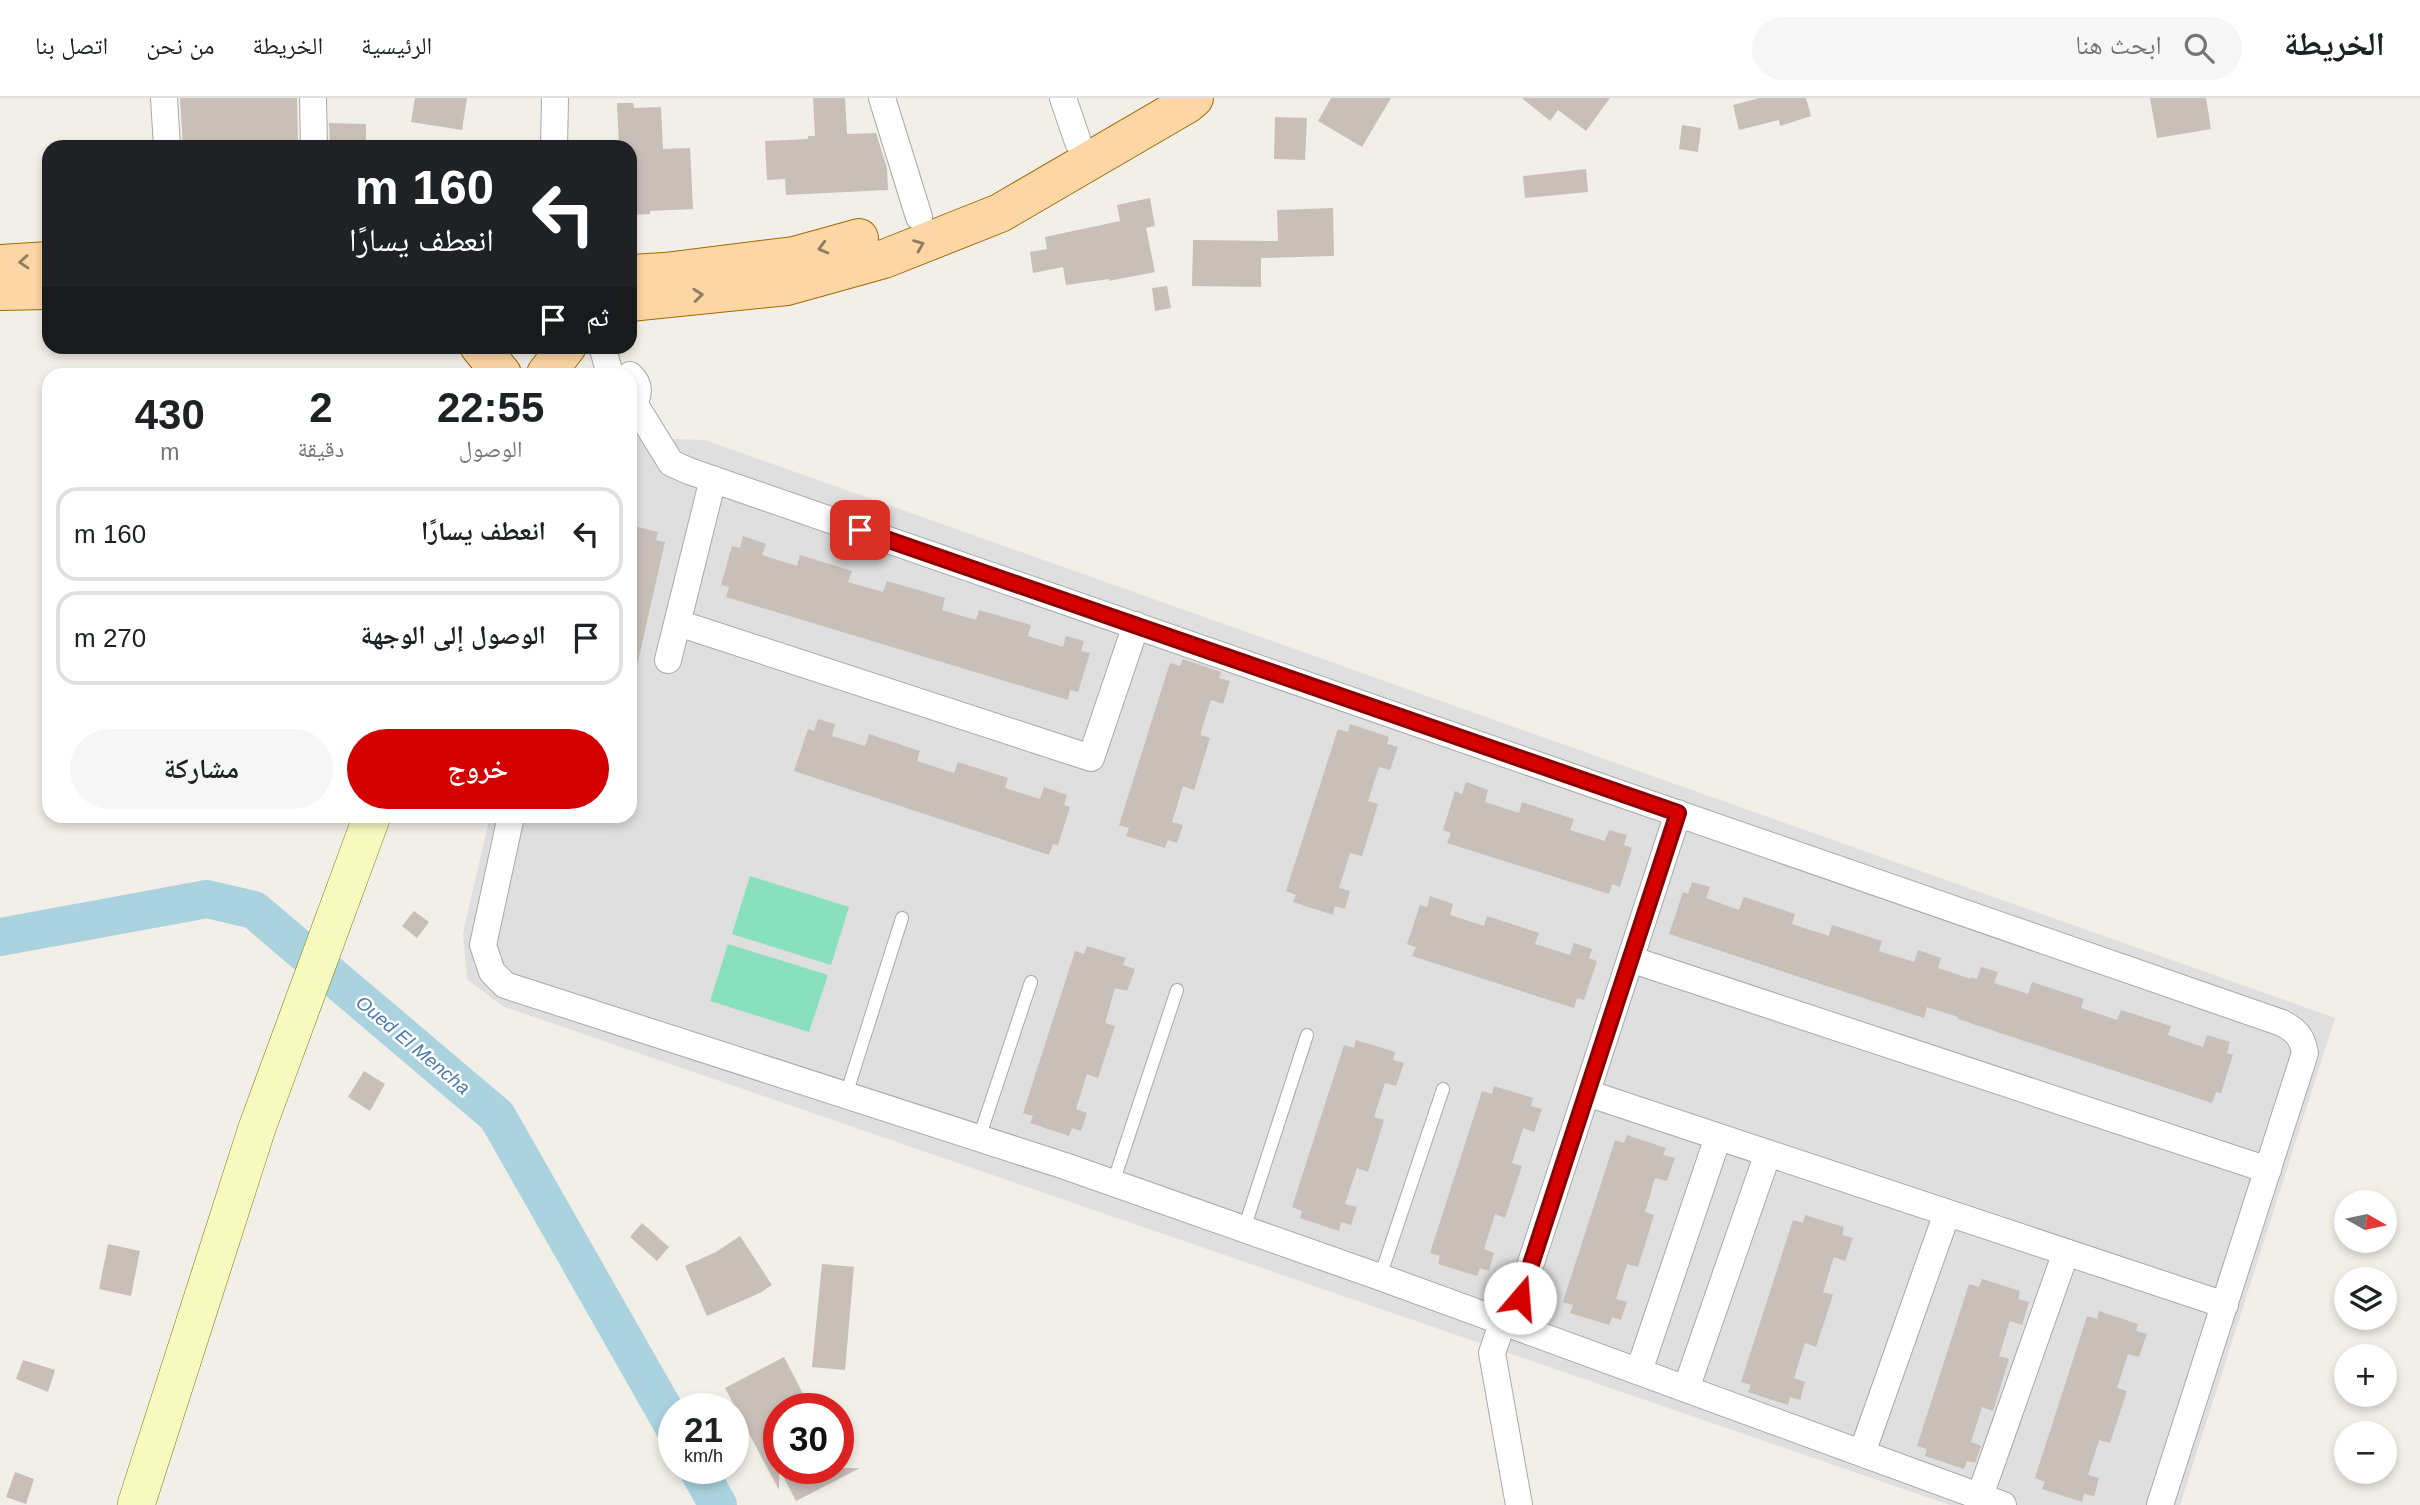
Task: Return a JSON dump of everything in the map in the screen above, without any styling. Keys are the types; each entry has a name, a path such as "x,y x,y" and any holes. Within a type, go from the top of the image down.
{"main road":[{"path":"637,274 793,256 874,234 989,189 1077,142 1150,98"},
{"path":"637,301 787,286 884,259 1000,213 1194,98"},
{"path":"0,264 42,261"},
{"path":"0,291 42,290"},
{"path":"486,354 499,368"},
{"path":"550,368 561,354"},
{"path":"136,1505 257,1128 369,823"}],"street":[{"path":"164,98 166,140"},
{"path":"313,98 314,140"},
{"path":"554,140 555,98"},
{"path":"882,98 919,217"},
{"path":"1063,98 1077,142"},
{"path":"637,412 671,463 713,479 2269,1018 2295,1030 2302,1038 2305,1053 2160,1505"},
{"path":"668,660 713,479"},
{"path":"678,623 1091,758 1136,625"},
{"path":"1520,1505 1492,1353 1507,1323 1587,1093 1678,813"},
{"path":"509,823 483,945 492,972 505,985 1113,1183 1380,1277 1992,1501 2066,1252"},
{"path":"1630,960 2268,1170"},
{"path":"1587,1093 2225,1305"},
{"path":"1639,1371 1718,1137"},
{"path":"1686,1389 1768,1153"},
{"path":"1862,1453 1947,1213"}],"lane":[{"path":"846,1095 902,918"},
{"path":"979,1138 1031,982"},
{"path":"1113,1183 1177,990"},
{"path":"1244,1229 1307,1035"},
{"path":"1380,1277 1443,1089"}],"shaded area":[{"path":"637,438 705,440 2335,1018 2180,1505 1950,1505 502,1006 467,979 463,933 488,823 637,823"}],"green space":[{"path":"750,876 849,907 831,965 732,934"},
{"path":"728,944 828,975 809,1032 710,1001"}],"building":[{"path":"180,98 297,98 298,140 183,140"},
{"path":"415,98 467,98 462,130 411,122"},
{"path":"813,98 845,98 847,134 876,133 887,168 888,190 786,195 785,179 767,180 765,141 808,139 808,136 815,136"},
{"path":"1331,98 1391,98 1362,147 1318,121"},
{"path":"1522,98 1610,98 1586,131 1558,110 1550,121"},
{"path":"1760,98 1806,98 1811,116 1780,126 1779,120 1739,130 1733,105"},
{"path":"2150,98 2206,98 2211,129 2157,138"},
{"path":"617,103 633,103 634,108 661,107 663,149 690,148 693,209 650,211 650,214 637,215 637,140 619,140"},
{"path":"1275,117 1307,118 1305,160 1274,159"},
{"path":"329,123 366,124 366,140 330,140"},
{"path":"1682,125 1701,128 1698,152 1679,149"},
{"path":"1586,169 1588,192 1525,198 1523,176"},
{"path":"1150,198 1155,226 1146,228 1155,272 1109,281 1066,285 1063,267 1033,273 1030,252 1047,249 1045,237 1120,221 1117,205"},
{"path":"1333,208 1334,256 1261,258 1261,287 1192,286 1193,240 1278,241 1277,210"},
{"path":"1167,286 1171,308 1155,311 1152,288"},
{"path":"637,527 658,532 656,540 665,542 637,666"},
{"path":"743,536 766,544 762,555 797,566 800,555 852,571 848,582 883,592 887,581 922,591 945,598 942,610 976,620 979,610 1031,625 1028,636 1063,647 1066,636 1084,641 1081,651 1090,653 1078,692 1070,690 1068,700 726,597 729,587 721,585 732,546 740,548"},
{"path":"1183,659 1221,672 1219,678 1230,681 1223,704 1211,700 1200,735 1210,738 1194,790 1183,786 1172,822 1183,825 1177,843 1168,840 1165,848 1126,836 1129,828 1119,825 1170,663 1180,666"},
{"path":"818,719 835,724 832,736 865,746 869,734 920,751 917,761 954,773 958,762 1008,778 1005,788 1040,799 1044,787 1067,795 1064,805 1070,807 1058,845 1053,844 1049,855 794,771 808,729 814,731"},
{"path":"1350,724 1389,737 1387,744 1398,747 1390,770 1379,767 1368,801 1378,804 1362,856 1350,853 1339,888 1350,891 1345,909 1335,906 1333,915 1293,902 1296,895 1286,891 1338,729 1348,732"},
{"path":"1466,782 1488,790 1485,802 1519,813 1522,802 1574,819 1570,830 1605,841 1609,830 1627,835 1624,845 1632,848 1620,887 1612,884 1609,894 1447,843 1451,833 1443,830 1455,791 1462,794"},
{"path":"1692,882 1710,887 1706,898 1739,910 1744,897 1795,914 1792,924 1829,936 1832,925 1882,941 1879,951 1914,962 1918,950 1941,958 1938,968 1971,979 1977,979 1981,967 1998,972 1994,983 2028,994 2032,982 2084,999 2081,1008 2117,1020 2121,1010 2171,1026 2168,1035 2203,1047 2207,1035 2230,1042 2227,1053 2233,1055 2221,1093 2216,1092 2212,1103 1927,1007 1924,1018 1669,934 1683,892 1688,894"},
{"path":"1430,896 1453,904 1450,915 1484,926 1487,916 1539,933 1535,944 1570,955 1574,943 1592,949 1589,958 1597,961 1584,1000 1577,998 1574,1008 1412,956 1416,947 1407,944 1420,905 1427,907"},
{"path":"414,911 429,922 417,938 402,926"},
{"path":"1087,946 1126,958 1123,965 1135,969 1127,991 1115,988 1105,1023 1115,1026 1098,1078 1087,1074 1076,1109 1087,1113 1081,1131 1072,1128 1069,1136 1030,1123 1033,1116 1023,1113 1075,951 1084,954"},
{"path":"1356,1040 1395,1052 1393,1060 1404,1063 1396,1086 1385,1083 1374,1117 1384,1120 1368,1172 1357,1168 1345,1204 1357,1207 1351,1225 1341,1222 1339,1231 1300,1218 1302,1211 1292,1207 1344,1045 1354,1048"},
{"path":"364,1071 385,1084 370,1111 348,1097"},
{"path":"1494,1086 1533,1098 1531,1106 1542,1109 1534,1132 1523,1128 1512,1163 1522,1166 1505,1218 1495,1214 1484,1249 1494,1253 1489,1271 1480,1268 1477,1276 1438,1264 1440,1256 1430,1253 1482,1091 1492,1094"},
{"path":"1627,1135 1666,1148 1663,1155 1675,1158 1667,1181 1655,1178 1645,1212 1654,1215 1638,1267 1627,1264 1616,1299 1627,1302 1621,1320 1612,1317 1609,1325 1570,1313 1573,1305 1563,1302 1615,1140 1624,1143"},
{"path":"1805,1215 1844,1227 1842,1235 1853,1238 1845,1261 1834,1257 1823,1292 1833,1295 1816,1347 1805,1343 1794,1378 1805,1382 1800,1400 1790,1397 1788,1405 1748,1392 1751,1385 1741,1382 1793,1220 1803,1223"},
{"path":"642,1223 669,1247 657,1261 630,1237"},
{"path":"740,1236 772,1285 707,1316 685,1266 716,1252"},
{"path":"108,1244 140,1251 131,1296 99,1289"},
{"path":"822,1264 854,1267 845,1370 812,1367"},
{"path":"1982,1279 2020,1291 2018,1299 2029,1302 2022,1325 2010,1321 1999,1356 2009,1359 1993,1411 1982,1407 1971,1442 1981,1446 1975,1463 1967,1461 1964,1469 1925,1456 1927,1449 1917,1446 1969,1284 1979,1287"},
{"path":"2099,1311 2138,1324 2136,1331 2147,1334 2139,1357 2128,1354 2117,1388 2127,1391 2110,1443 2099,1440 2088,1475 2099,1478 2094,1496 2084,1494 2082,1502 2042,1489 2045,1482 2035,1478 2087,1316 2097,1319"},
{"path":"784,1357 803,1393 763,1393 763,1460 749,1433 749,1393 728,1393 725,1388"},
{"path":"23,1360 55,1370 48,1392 16,1379"},
{"path":"15,1472 34,1479 26,1504 6,1497"},
{"path":"787,1484 829,1484 796,1501"}],"waterway":[{"name":"Oued El Mencha","path":"0,937 207,899 254,910 497,1116 658,1399"},
{"name":"Oued El Mencha","path":"706,1484 718,1505"}],"route":[{"path":"860,530 1678,813 1520,1298"}]}
